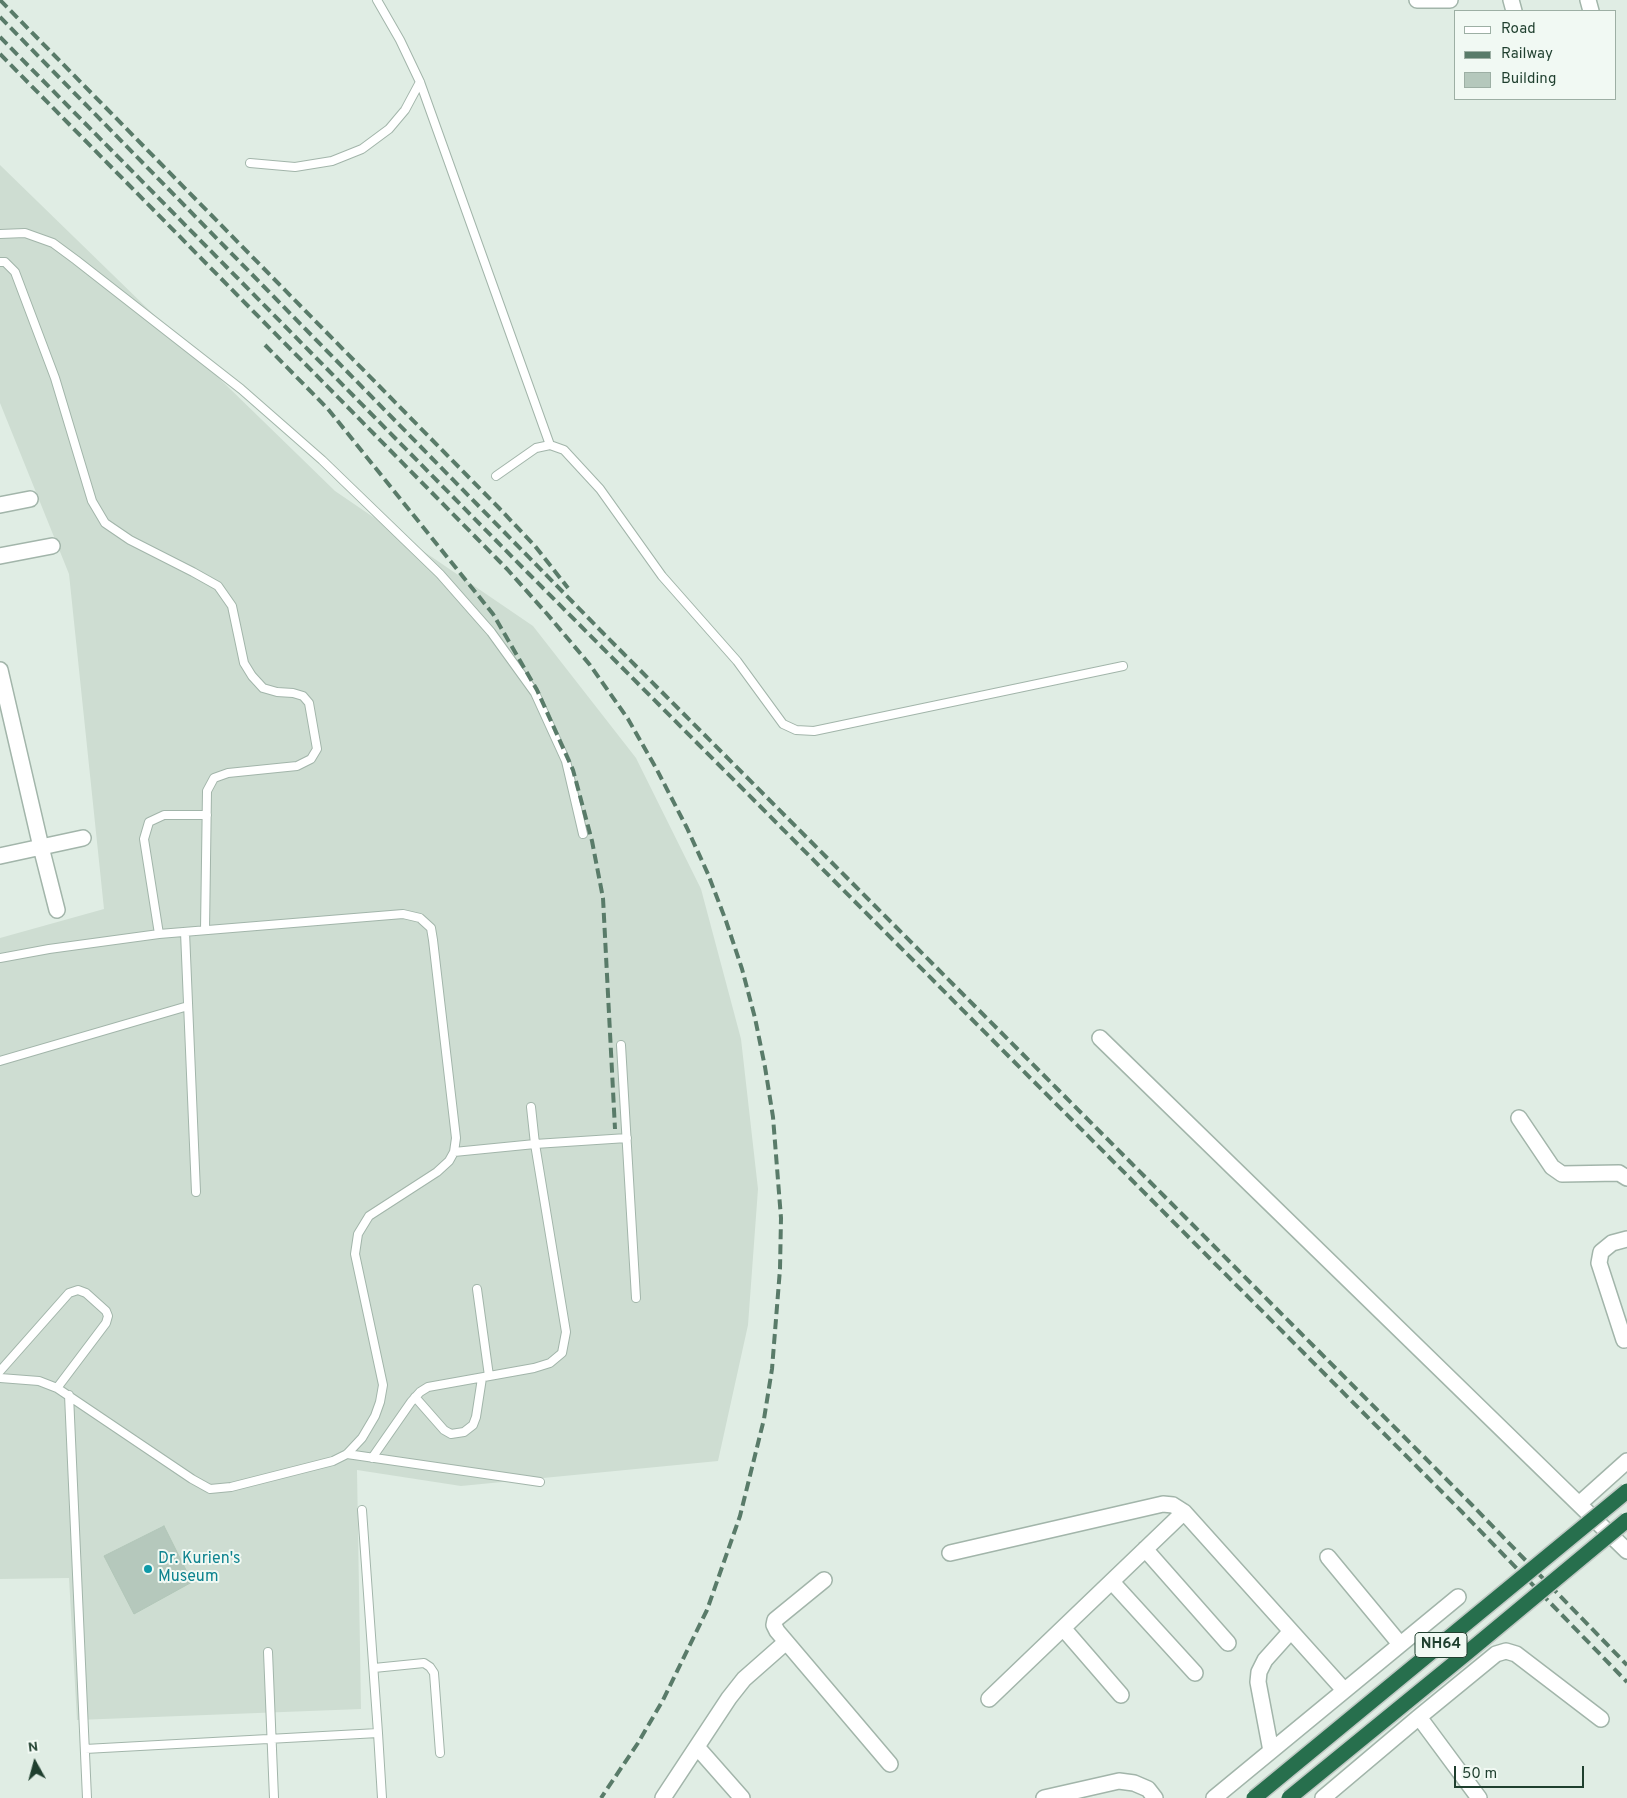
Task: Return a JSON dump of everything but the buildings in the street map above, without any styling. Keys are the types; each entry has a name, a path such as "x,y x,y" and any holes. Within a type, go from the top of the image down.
{"highway":[{"name":"NH64","path":"1254,1798 1627,1491"},
{"name":"NH64","path":"1289,1798 1627,1520"}],"street":[{"path":"1417,0 1450,0"},
{"path":"0,505 30,499"},
{"path":"0,556 52,546"},
{"path":"0,670 57,910"},
{"path":"0,856 83,838"},
{"path":"1100,1038 1627,1551"},
{"path":"1519,1118 1552,1167 1562,1174 1619,1174 1627,1178"},
{"path":"1624,1340 1599,1263 1601,1252 1612,1243 1627,1239"},
{"path":"1579,1504 1627,1460"},
{"path":"950,1553 1163,1504 1173,1505 1184,1512 1344,1690"},
{"path":"989,1699 1184,1512"},
{"path":"1145,1549 1228,1643"},
{"path":"1328,1557 1400,1644"},
{"path":"824,1580 775,1620 776,1631 890,1764"},
{"path":"1112,1582 1195,1672"},
{"path":"1214,1798 1458,1597"},
{"path":"1063,1628 1121,1695"},
{"path":"1271,1751 1258,1682 1259,1672 1265,1660 1291,1632"},
{"path":"663,1798 744,1679 786,1642"},
{"path":"1324,1798 1418,1717 1496,1654 1506,1650 1516,1654 1601,1719"},
{"path":"1418,1717 1479,1798"},
{"path":"697,1747 742,1798"},
{"path":"1044,1798 1119,1781 1134,1783 1148,1789 1155,1798"}],"lane":[{"path":"378,0 420,82 550,444"},
{"path":"250,163 295,167 332,161 362,149 389,129 405,110 420,82"},
{"path":"0,234 25,233 53,243 76,260 241,390 322,460 440,574 491,632 535,693 566,760 583,834"},
{"path":"0,262 4,262 15,272 55,378 92,501 105,523 130,540 218,586 232,606 244,663 252,676 263,688 303,696 309,703 317,750 311,760 298,766 228,773 214,778 207,791 205,930"},
{"path":"496,476 536,448 550,444 564,450 600,489 662,576 737,660 783,724 796,730 814,731 1123,666"},
{"path":"160,934 144,839 149,822 164,815 207,815"},
{"path":"0,958 160,934 403,914 420,918 431,928 434,940 456,1138 454,1152 437,1172 369,1216 358,1234 355,1254 383,1385 375,1416 362,1438 347,1454 333,1461 231,1487 210,1489 169,1464 57,1388 39,1381 0,1378"},
{"path":"185,932 196,1192"},
{"path":"0,1061 188,1006"},
{"path":"621,1046 636,1298"},
{"path":"372,1458 415,1397 428,1387 534,1368 550,1363 562,1353 566,1332 535,1144 531,1107"},
{"path":"454,1152 627,1138"},
{"path":"415,1397 444,1430 451,1434 464,1432 472,1425 476,1417 486,1377 477,1288"},
{"path":"0,1371 69,1293 78,1290 86,1293 106,1311 108,1316 106,1323 57,1388"},
{"path":"69,1395 87,1798"},
{"path":"347,1454 540,1482"},
{"path":"362,1510 382,1798"},
{"path":"268,1652 274,1798"},
{"path":"374,1668 424,1663 430,1667 434,1673 440,1753"},
{"path":"85,1749 378,1733"}],"shaded area":[{"path":"0,165 335,491 533,626 636,758 701,889 741,1039 758,1189 748,1325 718,1461 461,1486 357,1470 361,1709 77,1720 69,1578 0,1579 0,938 104,909 69,574 0,403"}],"railway":[{"path":"0,0 499,508 535,546 568,588"},
{"path":"0,17 603,633 1472,1505 1627,1665"},
{"path":"0,37 529,574 1462,1512 1627,1682"},
{"path":"0,54 507,569 590,665 628,719 656,768 687,828 708,874 726,921 742,969 755,1018 773,1117 781,1218 780,1269 772,1369 764,1419 740,1516 707,1610 663,1700 638,1743 601,1798"},
{"path":"265,345 328,409 493,614 537,690 573,770 592,841 603,898 615,1129"}],"place":[{"name":"Dr. Kurien's Museum","path":"148,1569"}]}
